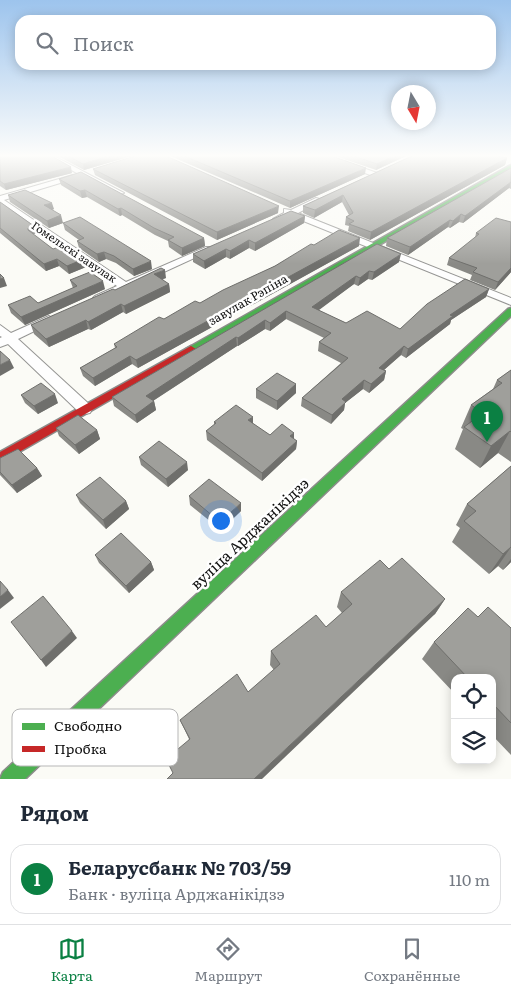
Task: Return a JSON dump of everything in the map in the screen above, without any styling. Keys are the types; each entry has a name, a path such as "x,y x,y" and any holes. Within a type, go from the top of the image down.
{"street":[{"path":"0,200 28,191"},
{"path":"117,191 126,196"},
{"name":"завулак Рэпіна","path":"0,458 371,246 460,191"},
{"path":"266,224 325,197"},
{"name":"Гомельскі завулак","path":"0,200 124,286"},
{"path":"274,205 511,302"},
{"path":"89,302 213,243"},
{"name":"вуліца Арджанікідзэ","path":"85,709 511,311"},
{"path":"62,314 3,337 85,409"},
{"name":"вуліца Арджанікідзэ","path":"10,779 24,766"}],"building":[{"path":"28,191 52,203 44,205 61,215 47,221 8,195"},
{"path":"87,191 117,191 204,238 182,248 168,240 174,237 154,228 121,208 118,209"},
{"path":"137,191 246,191 279,206 217,232"},
{"path":"267,191 312,191 290,201"},
{"path":"335,191 446,191 371,232 349,224 354,221 346,217 353,213 343,195 315,210 303,206"},
{"path":"470,191 498,191 465,216 461,214 453,221 450,220 410,247 387,238"},
{"path":"0,202 34,226 28,228 28,230 53,249 64,245 84,259 67,266 57,259 44,264 0,228"},
{"path":"291,211 305,216 255,243 249,240 230,251 226,249 204,261 193,254"},
{"path":"80,217 151,261 133,269 114,256 104,252 97,254 77,241 84,238 63,223"},
{"path":"496,218 511,222 511,268 498,282 473,272 477,268 449,258 479,234 476,233"},
{"path":"339,230 360,238 136,360 130,356 93,378 80,368 117,347 114,344 159,317 164,319 195,301 200,303 275,266 311,244 314,245"},
{"path":"377,244 401,254 374,272 369,271 360,278 356,276 312,307 346,323 367,311 400,329 427,304 465,279 489,289 450,315 453,316 408,349 404,346 379,368 386,371 371,384 364,380 342,399 346,402 332,415 302,398 348,358 319,342 331,333 286,311 270,323 265,320 238,338 236,337 146,396 154,401 135,415 112,397"},
{"path":"161,268 165,270 154,274 169,284 124,306 121,304 88,322 86,320 46,339 31,325 113,289 115,290"},
{"path":"90,272 103,281 21,317 8,305 30,296 38,303 77,286 70,280"},
{"path":"0,351 10,360 0,365"},
{"path":"511,370 511,432 491,446 464,427 483,413 471,405 502,383 497,380"},
{"path":"277,373 296,384 277,401 256,389"},
{"path":"41,383 55,394 34,406 21,395"},
{"path":"236,405 253,417 248,420 270,435 282,424 294,433 290,436 297,441 262,473 206,431 216,423 214,422"},
{"path":"78,415 97,430 75,445 56,428"},
{"path":"159,441 187,462 166,479 139,457"},
{"path":"18,449 37,468 12,485 0,472 0,458"},
{"path":"511,466 511,547 503,554 464,521 476,511 467,504"},
{"path":"100,477 126,501 103,520 76,495"},
{"path":"209,479 241,503 220,522 189,496"},
{"path":"121,533 151,562 126,586 95,555"},
{"path":"402,558 445,599 254,779 167,779 173,773 170,766 178,766 178,749 190,739 180,720 237,674 248,692 280,664 271,651 316,615 326,627 352,604 341,592 380,560 389,569"},
{"path":"0,581 8,590 0,597"},
{"path":"43,596 72,631 41,660 11,622"},
{"path":"488,607 511,628 511,723 496,707 496,674 464,674 434,642 468,608 478,617"}],"traffic: fast":[{"path":"191,349 468,191"},
{"path":"85,709 511,311"},
{"path":"10,779 24,766"}],"traffic: jam":[{"path":"0,458 191,349"}],"place":[{"name":"Беларусбанк № 703/59","path":"487,442"}]}
